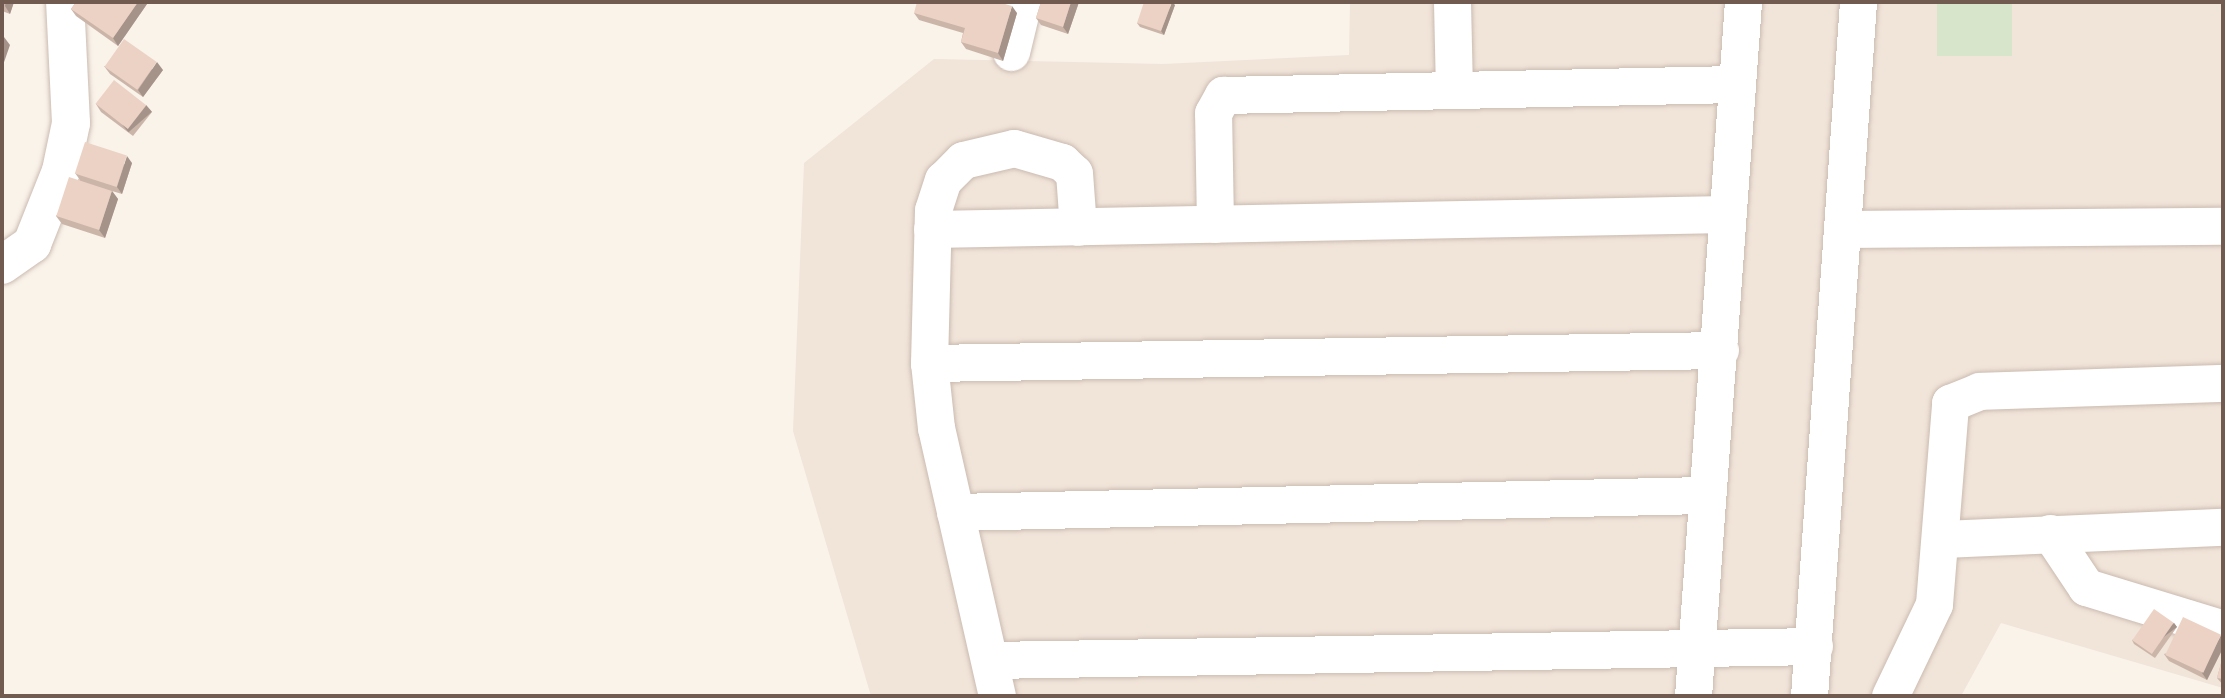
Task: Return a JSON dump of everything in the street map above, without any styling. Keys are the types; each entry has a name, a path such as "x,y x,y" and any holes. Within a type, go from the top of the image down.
{"street":[{"path":"2,265 32,244 61,171 71,123 65,2"},
{"path":"1011,52 1023,2"},
{"path":"1452,2 1454,89"},
{"path":"1693,696 1705,495 1720,351 1743,2"},
{"path":"1809,696 1858,2"},
{"path":"1215,224 1213,113 1223,95 1736,84"},
{"path":"997,696 955,512 929,363 932,229 943,180 963,160 998,148 1068,165 1077,181 1078,227"},
{"path":"932,229 1727,214"},
{"path":"1844,229 2223,226"},
{"path":"929,363 1720,351"},
{"path":"1890,696 1934,604 1943,539 1947,413 1959,395 2223,383"},
{"path":"955,512 1705,495"},
{"path":"1943,539 2223,527"},
{"path":"2050,533 2067,568 2086,587 2223,629"},
{"path":"990,660 1814,646"}],"shaded area":[{"path":"1350,2 2223,2 2223,688 2001,623 1961,696 871,696 793,431 804,163 934,59 1163,64 1349,55"}],"green space":[{"path":"1937,2 2012,2 2012,56 1937,56"}],"building":[{"path":"76,2 138,2 113,38 71,9"},
{"path":"917,2 998,2 1012,6 998,53 961,42 965,28 914,13"},
{"path":"1041,2 1071,2 1063,27 1036,18"},
{"path":"1144,2 1172,2 1161,31 1137,23"},
{"path":"124,39 157,62 137,90 104,67"},
{"path":"114,80 146,105 128,129 96,104"},
{"path":"85,142 127,156 117,187 75,173"},
{"path":"69,177 112,191 99,230 56,216"},
{"path":"2154,609 2174,623 2152,654 2132,640"},
{"path":"2183,617 2221,635 2203,673 2165,655"},
{"path":"2223,656 2223,679 2217,678"}]}
